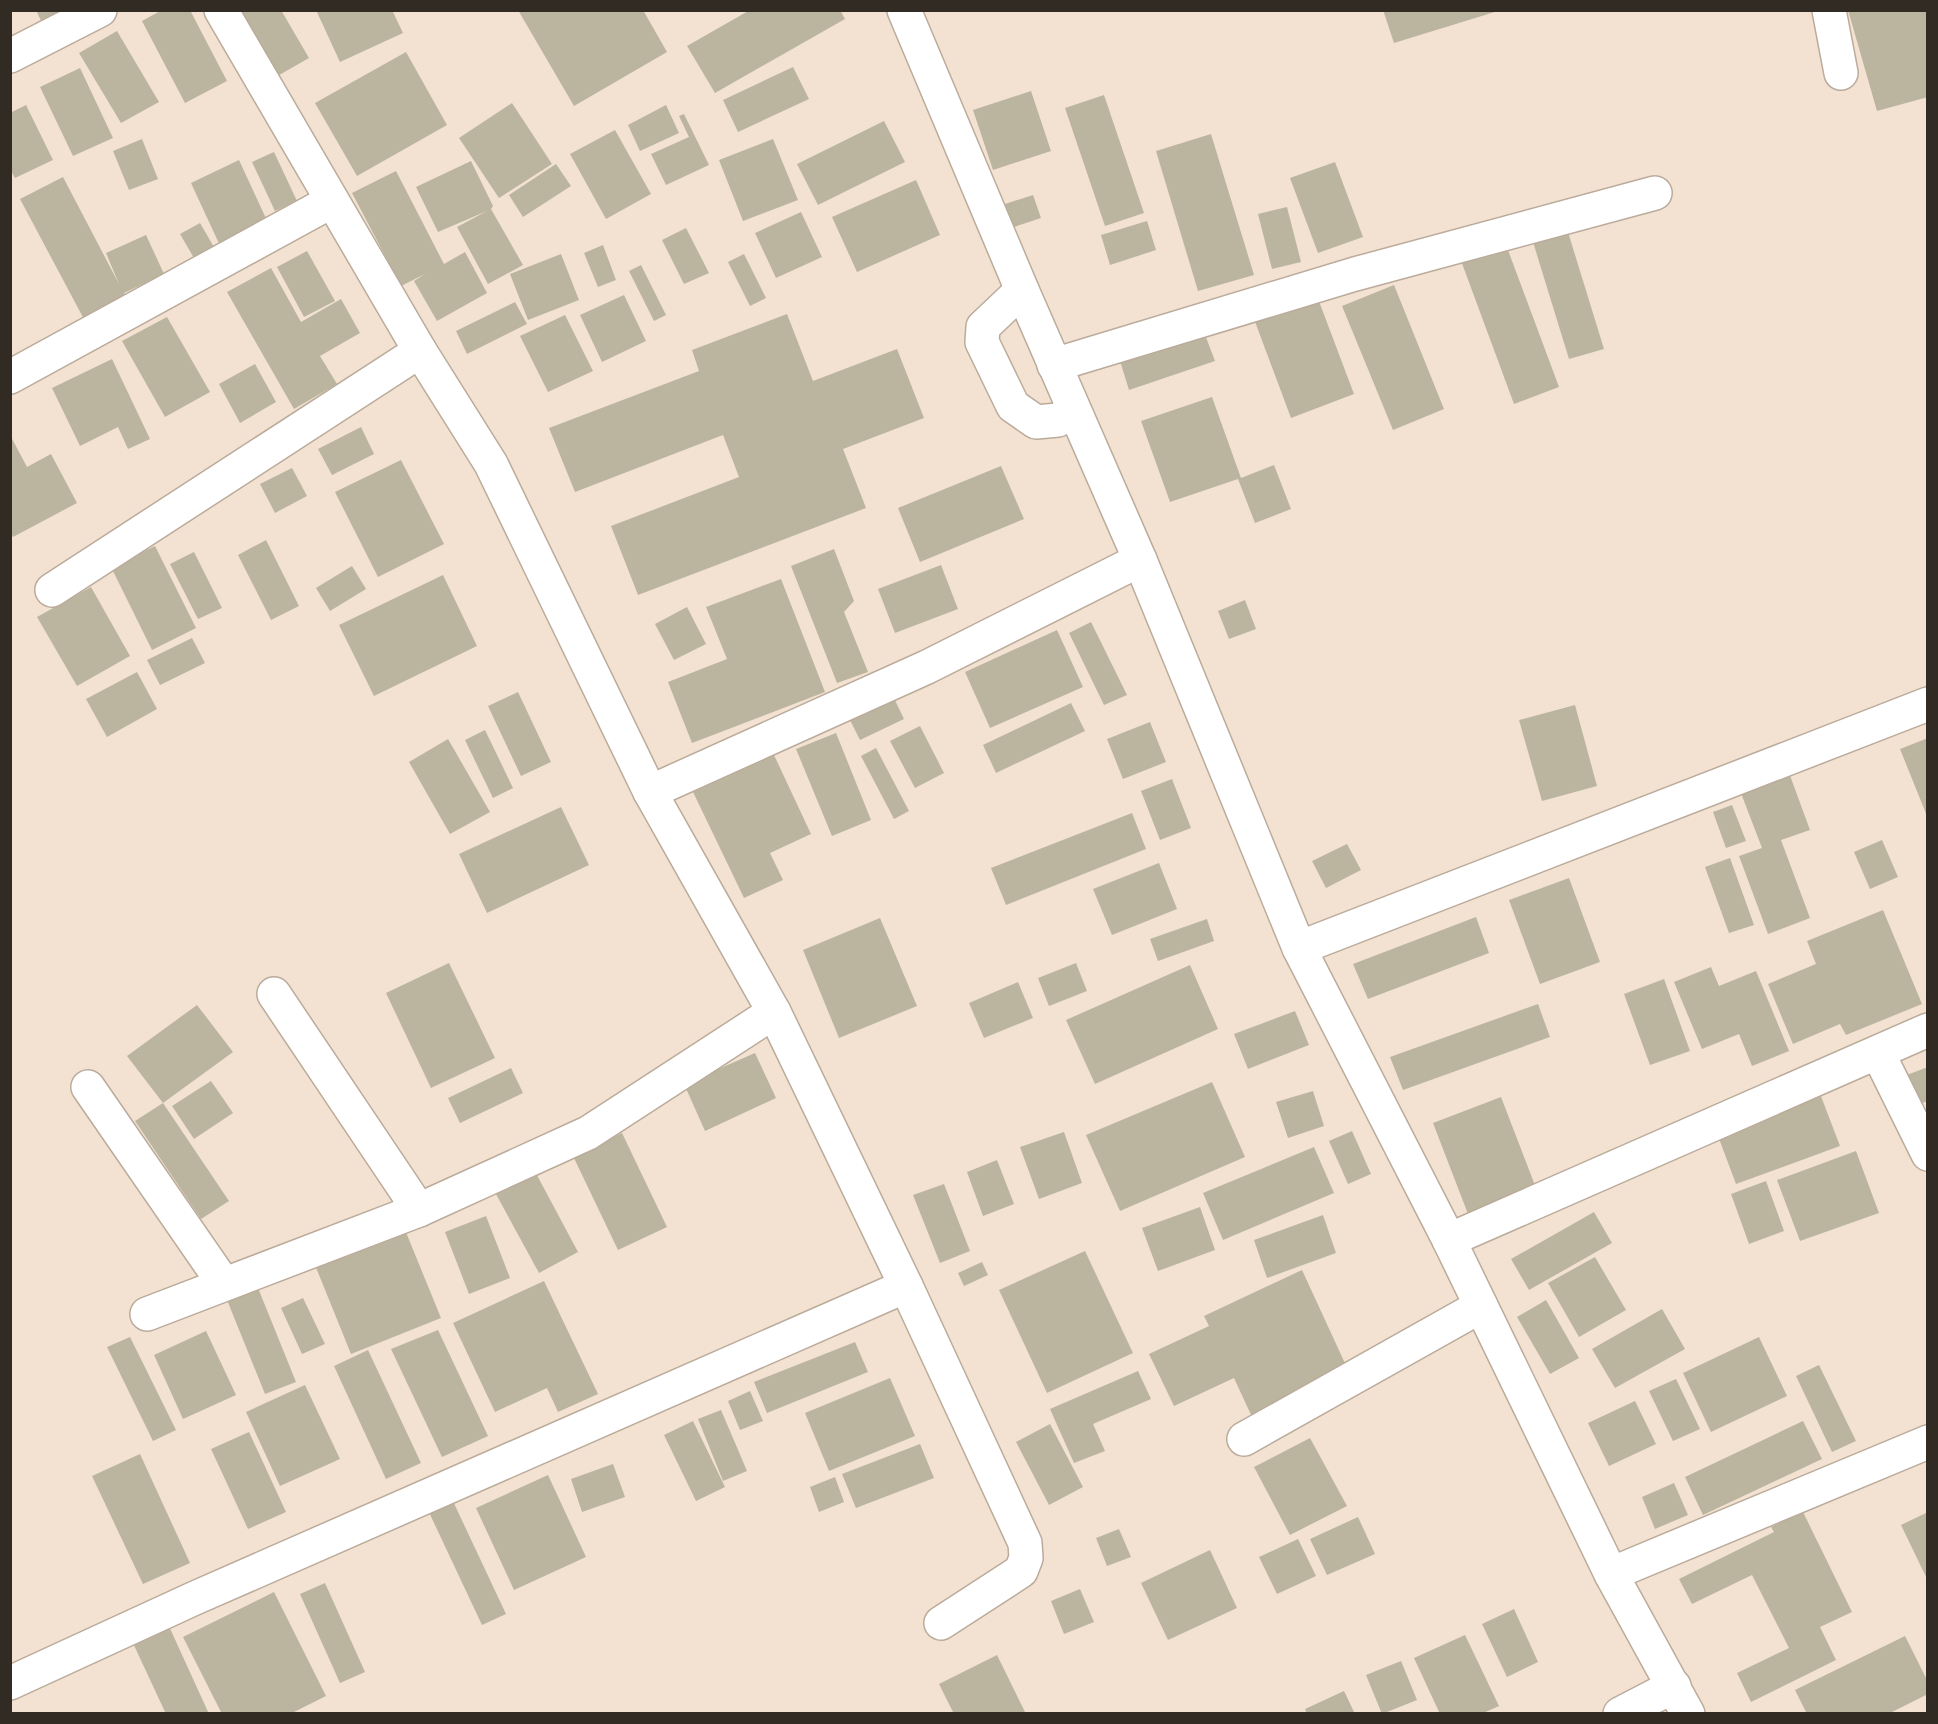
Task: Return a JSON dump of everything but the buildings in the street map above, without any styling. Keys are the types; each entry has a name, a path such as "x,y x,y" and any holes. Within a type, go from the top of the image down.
{"main road":[{"path":"10,56 100,10"},
{"path":"221,10 420,351 490,464 650,792 774,1012 906,1287 1025,1543 1026,1558 1021,1571 941,1623"},
{"path":"904,10 1054,365 1140,561 1299,948 1449,1239 1611,1574 1681,1700 1620,1713"},
{"path":"1829,10 1841,73"},
{"path":"1054,365 1355,274 1655,193"},
{"path":"10,376 332,201"},
{"path":"1022,290 983,327 982,342 1013,406 1036,422 1058,420 1074,410"},
{"path":"52,590 420,351"},
{"path":"650,792 927,667 1140,561"},
{"path":"1299,948 1928,704"},
{"path":"274,994 419,1209"},
{"path":"147,1314 419,1209 588,1133 774,1012"},
{"path":"1449,1239 1928,1030"},
{"path":"1878,1053 1928,1154"},
{"path":"88,1087 224,1284"},
{"path":"10,1683 206,1593 906,1287"},
{"path":"1244,1439 1481,1306"},
{"path":"1611,1574 1928,1442"}]}
